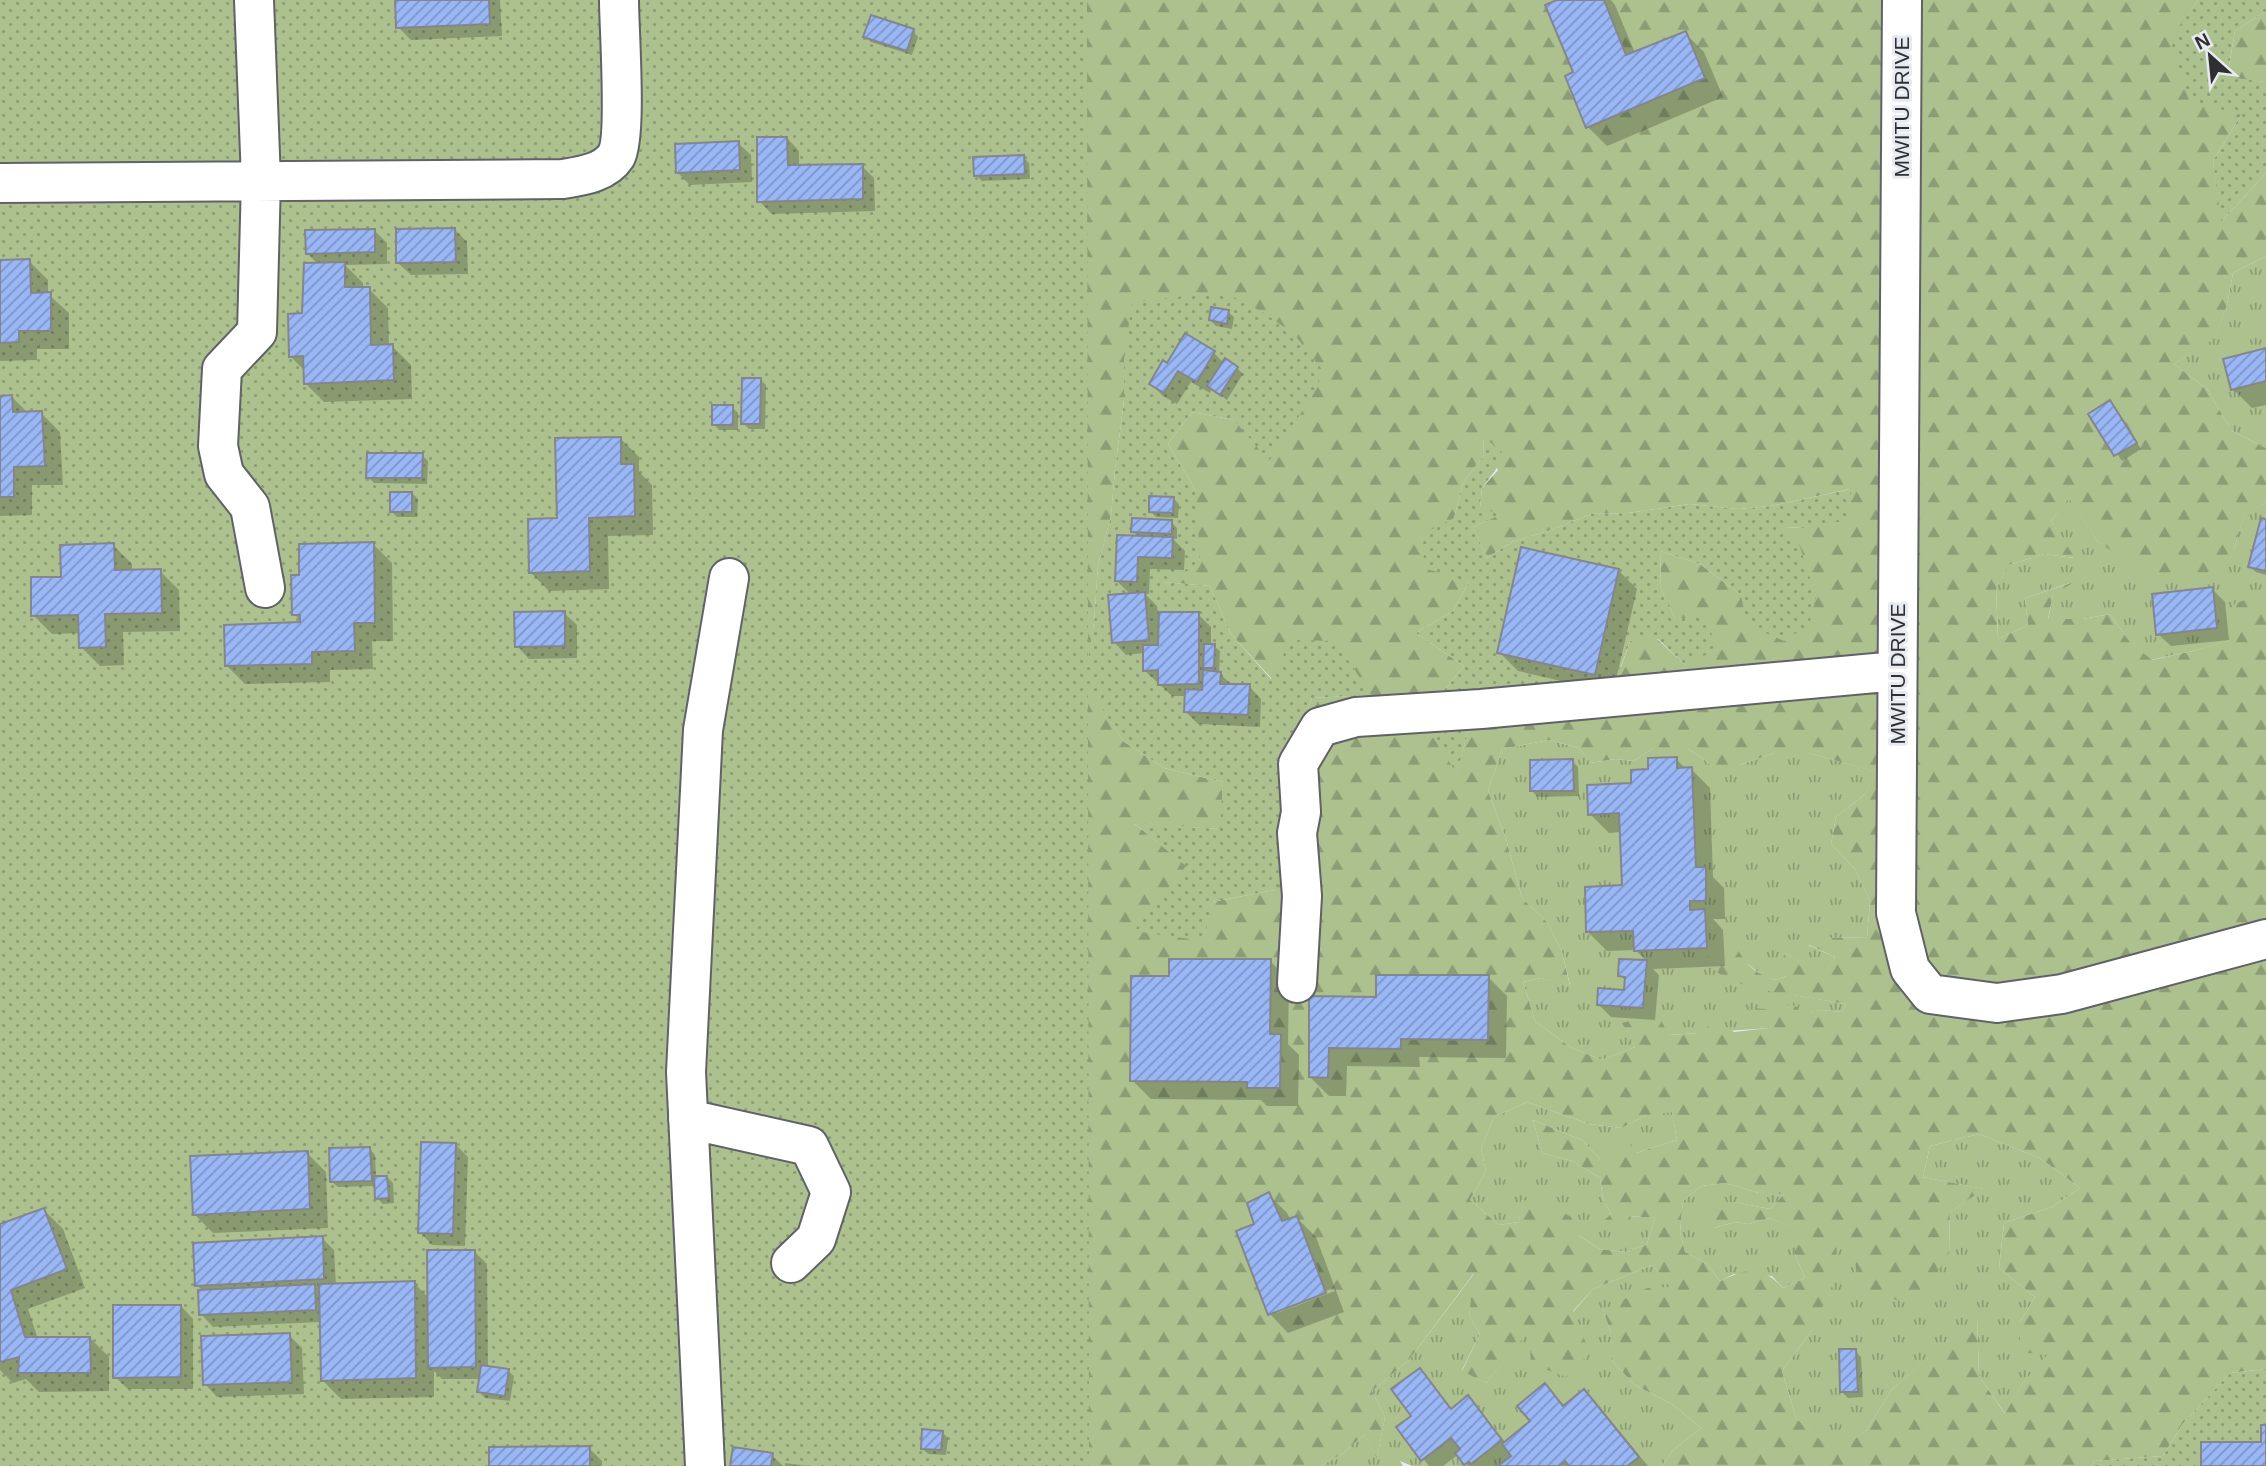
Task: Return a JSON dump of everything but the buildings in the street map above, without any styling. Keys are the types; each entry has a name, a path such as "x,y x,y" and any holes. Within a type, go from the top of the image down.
{"street":[{"path":"254,0 261,180 257,332 222,369 218,446 224,474 250,507 264,587"},
{"path":"0,184 563,179 594,173 615,156 621,129 619,0"},
{"name":"MWITU DRIVE","path":"1902,0 1896,913 1910,969 1930,994 1997,1003 2062,994 2266,939"},
{"path":"705,1466 687,1058 703,730 729,578"},
{"path":"1297,983 1302,895 1297,833 1301,812 1298,764 1320,727 1356,717 1481,709 1898,671"},
{"path":"688,1119 740,1133 808,1146 831,1192 816,1239 791,1263"}],"green space":[{"path":"0,0 1087,0 1088,660 1098,565 1111,516 1124,400 1124,359 1132,302 1224,292 1264,313 1294,334 1324,372 1305,407 1269,461 1234,420 1192,412 1168,444 1196,491 1200,565 1163,582 1210,586 1231,634 1271,679 1291,640 1336,641 1371,695 1312,698 1295,747 1301,861 1275,890 1212,902 1204,941 1134,931 1186,866 1134,823 1220,829 1223,782 1164,768 1123,741 1088,686 1089,1466 0,1466"},
{"path":"971,0 2198,0 2170,41 2241,115 2213,161 2222,221 2266,173 2266,256 2233,273 2227,305 2215,338 2174,364 2207,389 2232,431 2266,448 2266,503 2244,515 2234,549 2202,577 2153,580 2097,541 2069,498 2051,521 2075,558 2044,554 2009,565 1996,589 1998,639 2028,625 2025,598 2074,582 2053,595 2048,619 2083,619 2110,614 2130,642 2152,660 2229,640 2234,604 2266,592 2266,1369 2230,1373 2182,1425 2163,1456 2095,1461 2091,1466 1662,1466 1672,1451 1701,1428 1672,1404 1633,1384 1611,1359 1611,1333 1603,1310 1647,1288 1670,1287 1652,1265 1593,1289 1573,1311 1590,1353 1566,1377 1531,1364 1529,1331 1486,1383 1462,1371 1480,1334 1469,1316 1474,1273 1409,1360 1372,1391 1385,1417 1377,1458 1364,1435 1342,1454 1320,1466 954,1466","holes":["1124,359 1305,407 1234,420 1192,412 1168,444 1196,491 1162,582 1210,586 1231,634 1272,679 1370,695 1312,698 1295,747 1275,890 1212,902 1187,866 1135,824 1221,829 1223,782 1164,768 1123,741 1086,681 1098,565 1111,516 1124,400","1483,438 1498,470 1482,488 1480,508 1499,515 1473,527 1487,558 1512,542 1591,514 1628,513 1690,504 1738,509 1771,506 1850,489 1804,528 1784,527 1741,595 1700,564 1660,551 1661,590 1675,618 1685,665 1657,639 1631,639 1621,667 1470,723 1457,773 1417,712 1447,687 1464,666 1416,633 1453,611 1469,582 1454,518 1463,483 1484,455","1549,740 1579,748 1591,763 1615,759 1634,761 1652,749 1688,749 1712,765 1739,765 1775,753 1809,753 1876,772 1864,795 1836,817 1831,844 1855,869 1870,901 1867,937 1831,938 1807,944 1835,957 1823,974 1785,953 1780,966 1786,976 1777,980 1769,978 1750,966 1733,941 1720,946 1702,962 1729,980 1757,989 1846,1004 1842,1012 1821,1010 1796,1014 1798,1008 1790,1003 1784,1011 1754,1008 1754,1014 1769,1028 1734,1032 1717,1020 1698,1033 1669,1035 1657,1013 1622,1023 1635,1047 1602,1060 1570,1047 1535,1021 1523,982 1541,978 1570,986 1562,952 1547,922 1522,898 1506,839 1488,791 1502,749","1527,1102 1589,1124 1622,1128 1642,1117 1672,1112 1677,1140 1636,1153 1626,1139 1600,1159 1582,1140 1533,1120 1542,1153 1573,1161 1600,1178 1603,1199 1611,1214 1600,1224 1618,1238 1628,1216 1655,1218 1647,1244 1626,1252 1600,1249 1579,1236 1571,1217 1549,1204 1521,1200 1519,1222 1499,1225 1470,1200 1486,1171 1481,1148 1494,1117","1979,1134 2040,1158 2080,1188 2052,1207 2004,1223 1999,1268 2035,1297 2020,1322 2020,1352 2047,1355 2022,1384 2005,1414 1979,1376 1977,1316 1892,1389 1867,1429 1836,1454 1796,1418 1782,1371 1812,1330 1833,1284 1837,1219 1866,1291 1917,1306 1949,1253 1950,1212 1984,1189 1923,1177 1930,1146","1725,1183 1759,1193 1784,1194 1770,1209 1734,1202 1705,1207 1701,1219 1714,1228 1735,1222 1749,1224 1770,1218 1795,1228 1795,1254 1805,1278 1783,1288 1768,1275 1754,1271 1738,1273 1720,1281 1706,1263 1685,1252 1680,1232 1683,1201 1701,1186"]},
{"path":"2198,0 2266,0 2266,11 2235,31 2227,77 2266,82 2266,173 2221,222 2213,161 2241,115 2189,100 2169,41"},
{"path":"2266,11 2266,82 2227,78 2235,31"},
{"path":"2266,256 2266,448 2232,431 2207,389 2174,364 2215,337 2227,305 2233,273"},
{"path":"1483,436 1506,456 1482,488 1480,507 1500,515 1473,527 1487,558 1512,542 1591,514 1628,513 1690,504 1738,509 1771,506 1851,489 1849,520 1804,528 1785,527 1800,547 1816,597 1809,625 1784,641 1747,625 1741,595 1700,564 1660,551 1661,590 1675,618 1705,618 1718,649 1685,665 1658,639 1631,639 1599,712 1470,723 1457,774 1417,712 1447,687 1464,666 1416,633 1453,611 1469,582 1424,568 1423,534 1454,518 1463,483 1484,455"},
{"path":"2069,497 2097,541 2124,558 2234,549 2244,514 2266,503 2266,592 2230,640 2151,660 2130,642 2110,614 2083,619 2048,620 2053,595 2070,583 2025,598 2028,625 1998,639 1996,588 2009,565 2044,554 2074,558 2051,521"},
{"path":"1549,740 1579,748 1591,763 1615,759 1634,761 1652,749 1688,749 1712,765 1739,765 1775,753 1809,753 1877,772 1864,795 1836,817 1831,844 1855,869 1870,901 1867,937 1831,938 1808,945 1835,957 1823,975 1785,953 1786,976 1777,980 1764,977 1743,960 1702,962 1794,995 1846,1004 1842,1012 1821,1010 1795,1015 1784,1011 1770,1028 1669,1035 1623,1023 1635,1047 1602,1060 1570,1047 1535,1021 1523,982 1541,978 1570,985 1562,952 1547,922 1522,898 1506,839 1488,791 1502,749"},
{"path":"1527,1102 1589,1124 1622,1128 1642,1117 1672,1111 1677,1140 1636,1153 1600,1159 1582,1140 1533,1120 1542,1153 1573,1161 1600,1178 1603,1199 1611,1214 1601,1225 1628,1216 1655,1218 1647,1244 1626,1252 1600,1249 1522,1200 1519,1222 1499,1225 1470,1200 1486,1171 1481,1148 1494,1117"},
{"path":"1979,1134 2040,1158 2080,1188 2052,1207 2004,1223 1999,1268 2035,1297 2020,1322 2048,1355 2022,1384 2006,1415 1979,1376 1977,1317 1892,1389 1867,1429 1836,1455 1796,1418 1782,1371 1812,1330 1837,1216 1949,1253 1950,1212 1983,1189 1923,1177 1930,1146"},
{"path":"1725,1183 1759,1193 1785,1193 1770,1209 1734,1202 1714,1228 1735,1222 1749,1224 1770,1218 1796,1228 1795,1254 1805,1278 1783,1288 1772,1276 1734,1274 1720,1281 1706,1263 1685,1252 1680,1232 1683,1201 1701,1186"},
{"path":"1652,1265 1671,1287 1603,1310 1611,1333 1611,1359 1633,1384 1672,1404 1701,1428 1672,1451 1662,1466 1412,1466 1400,1461 1403,1466 1320,1466 1342,1454 1364,1435 1377,1457 1385,1417 1372,1391 1409,1360 1476,1271 1469,1316 1480,1334 1462,1370 1486,1383 1529,1330 1573,1312 1593,1289"},
{"path":"2266,1369 2266,1466 2091,1466 2095,1461 2163,1456 2182,1425 2230,1373"}]}
